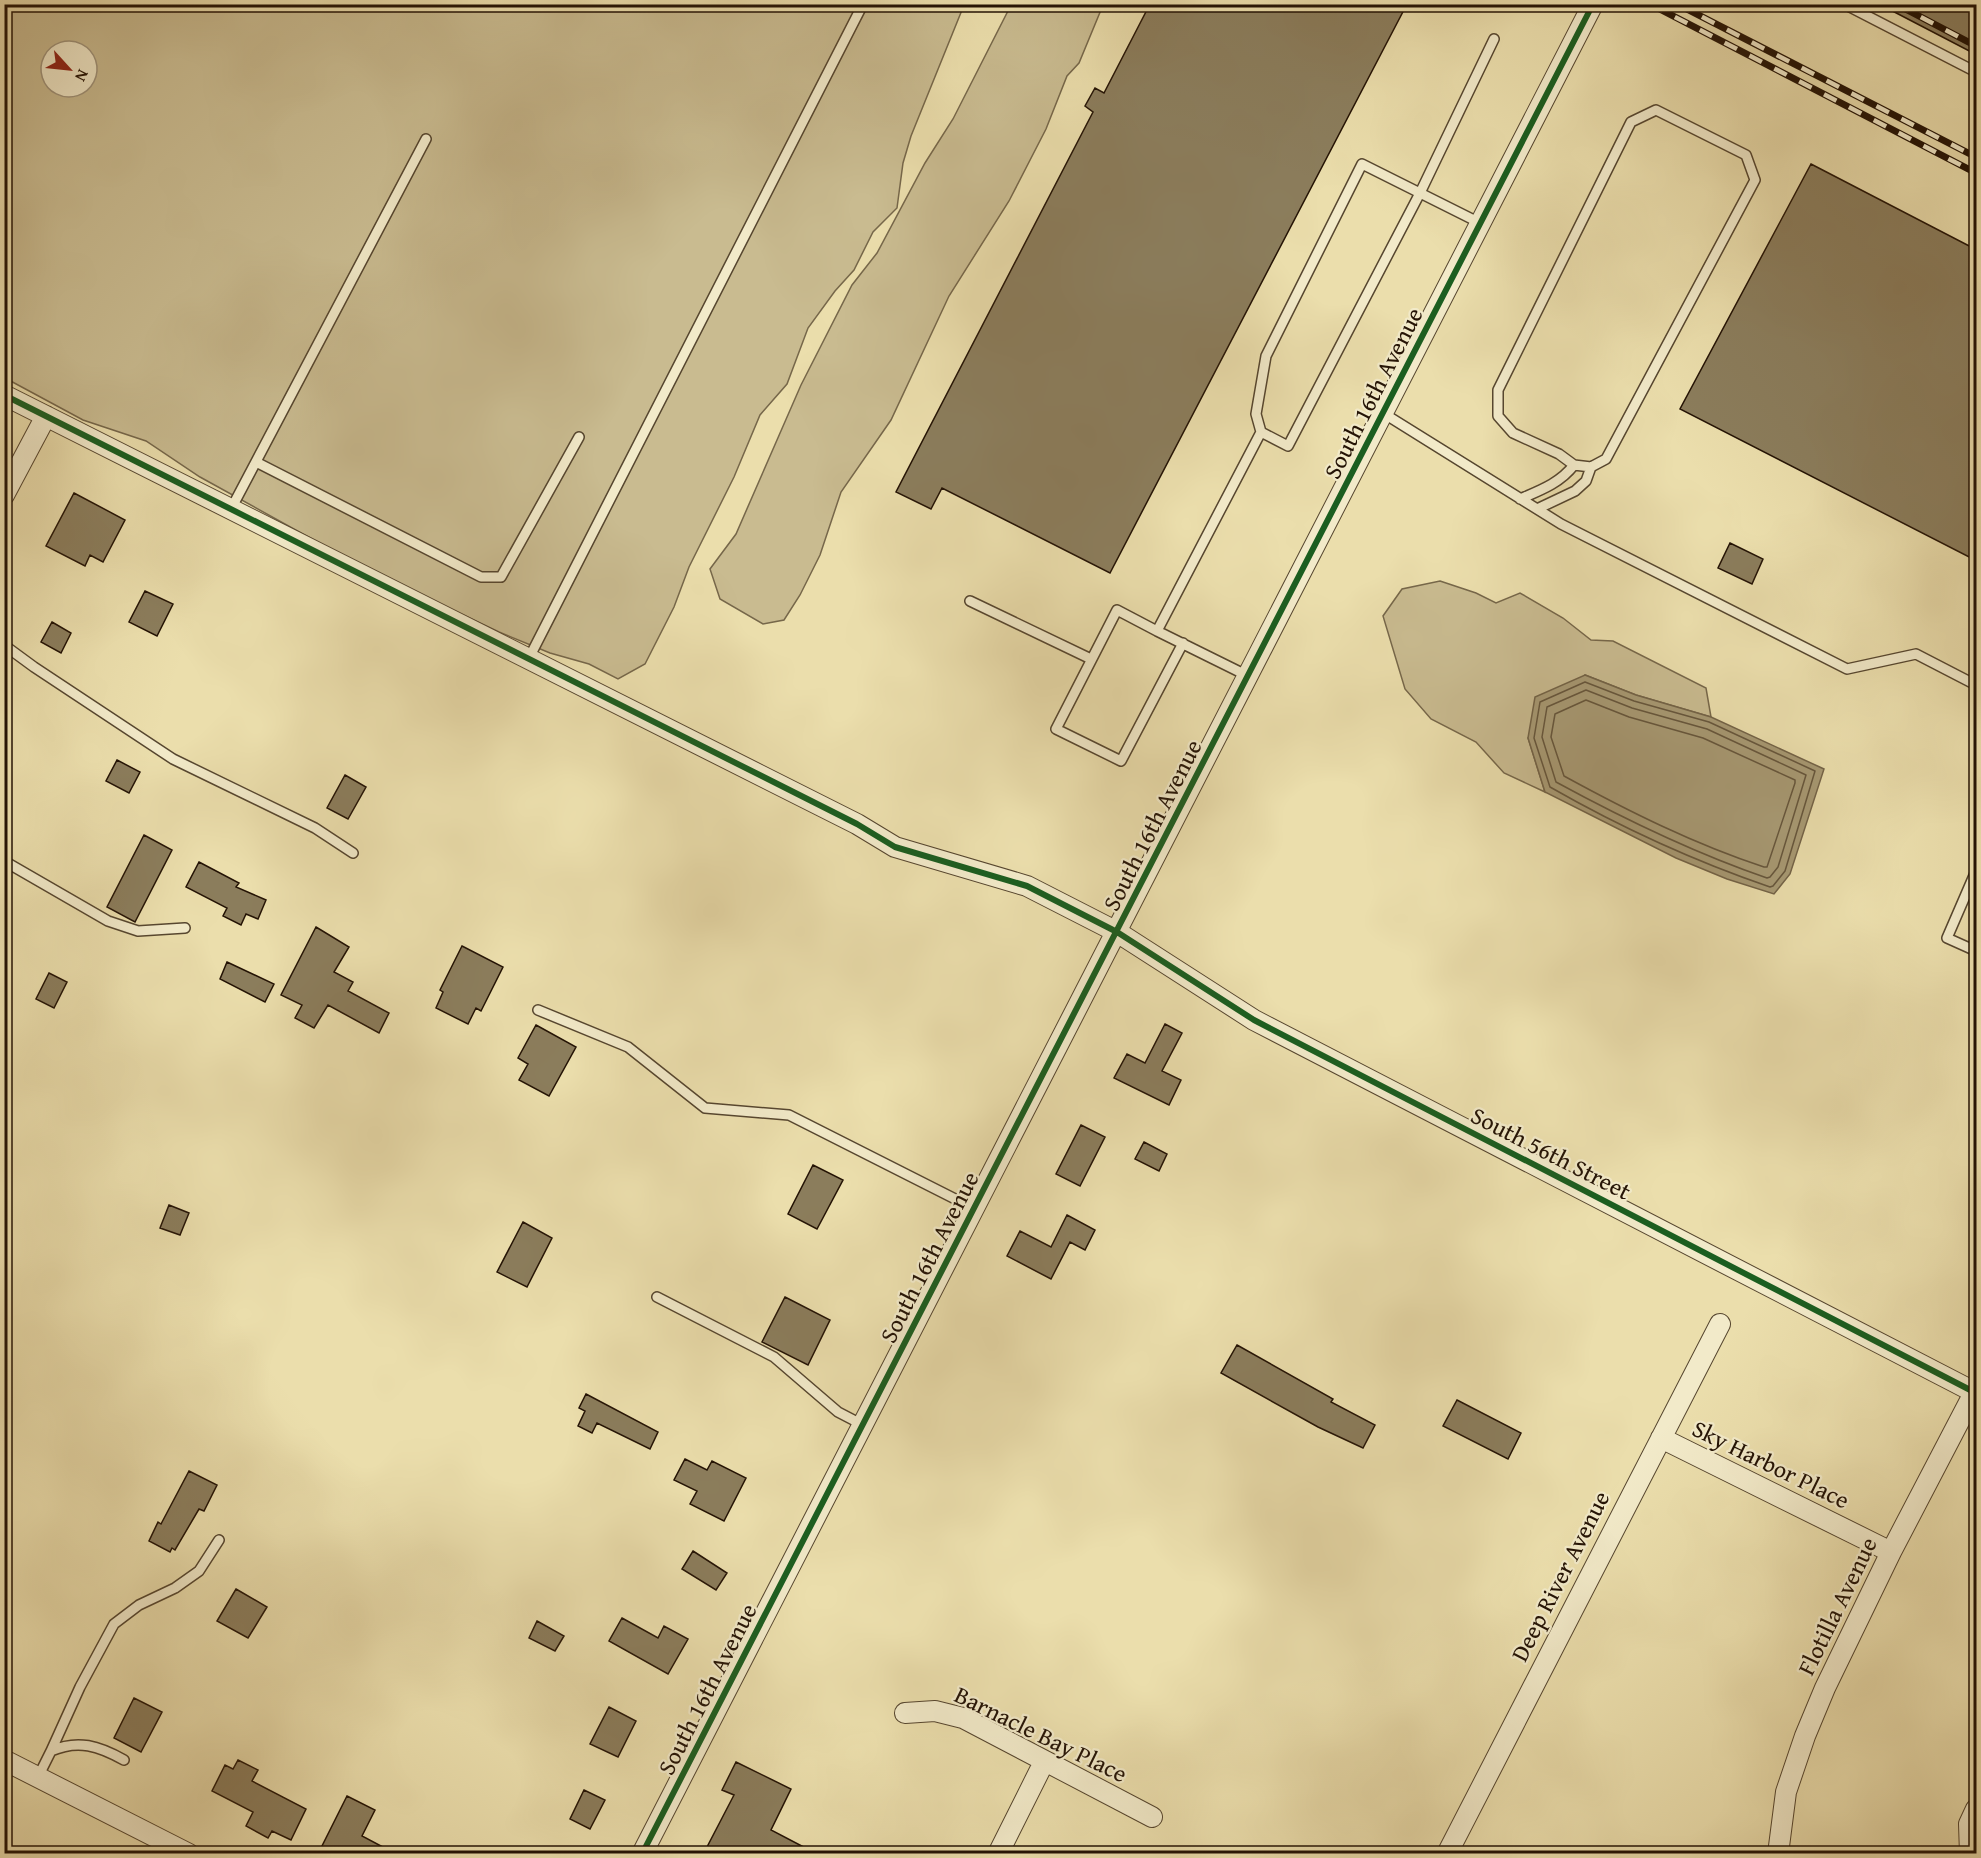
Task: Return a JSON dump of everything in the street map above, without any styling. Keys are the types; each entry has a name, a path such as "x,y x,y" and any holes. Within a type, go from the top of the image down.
{"street":[{"name":"South 16th Avenue","path":"642,1854 1593,4"},
{"name":"South 56th Street","path":"4,395 857,824 895,847 1027,886 1117,932 1254,1020 1976,1391"},
{"path":"4,495 46,416"},
{"name":"Deep River Avenue","path":"1447,1854 1720,1324"},
{"name":"Flotilla Avenue","path":"1778,1854 1786,1792 1805,1736 1825,1688 1891,1552 1976,1391"},
{"name":"Sky Harbor Place","path":"1660,1438 1891,1552"},
{"name":"Barnacle Bay Place","path":"905,1713 935,1711 963,1718 1152,1817"},
{"path":"4,1760 189,1854"},
{"path":"998,1854 1044,1762"},
{"path":"1970,1854 1969,1824 1977,1809"}],"lane":[{"path":"529,658 863,4"},
{"path":"1844,4 1977,72"},
{"path":"1261,432 1288,446 1420,193 1494,39"},
{"path":"1656,110 1746,155 1755,180 1606,459 1591,467 1574,465 1559,454 1513,433 1498,416 1498,390 1631,122 1656,110"},
{"path":"231,509 426,139"},
{"path":"1157,630 1261,432 1256,414 1266,356 1362,164 1480,223"},
{"path":"1383,412 1561,524 1847,669 1916,654 1977,685"},
{"path":"256,462 481,577 501,577 579,437"},
{"path":"1520,499 1566,476 1574,465"},
{"path":"1537,509 1575,491 1586,481 1591,467"},
{"path":"970,601 1091,658"},
{"path":"1183,643 1121,761 1056,729 1117,610 1183,643 1248,676"},
{"path":"4,645 173,759 315,828 353,853"},
{"path":"4,861 108,921 138,931 185,928"},
{"path":"1977,871 1947,938 1977,951"},
{"path":"538,1010 628,1047 705,1108 789,1115 975,1209"},
{"path":"657,1297 774,1357 838,1412 863,1425"},
{"path":"38,1777 80,1687 114,1624 139,1605 175,1588 199,1571 219,1540"},
{"path":"51,1751 64,1745 81,1744 97,1748 124,1760"}],"shaded area":[{"path":"4,5 964,5 911,136 903,163 897,208 873,232 854,270 835,291 808,328 787,384 760,415 734,477 689,567 674,607 645,664 618,679 589,664 550,653 499,632 427,598 341,555 200,477 146,441 83,420 5,378"},
{"path":"1011,5 1103,5 1079,63 1067,76 1046,129 1009,201 949,296 891,420 841,492 820,555 800,595 784,620 763,624 720,599 710,569 736,534 801,385 852,285 877,253 925,163 953,119"},
{"path":"1440,581 1476,593 1496,603 1520,593 1563,618 1591,640 1613,641 1706,688 1711,717 1636,695 1585,675 1528,738 1545,792 1504,773 1476,742 1431,719 1405,689 1383,616 1402,589"}],"water":[{"path":"1585,675 1636,695 1711,717 1824,769 1790,874 1774,894 1727,879 1676,858 1545,792 1528,738 1535,697"}],"building":[{"path":"1150,4 1407,4 1110,573 942,488 931,509 896,492 1093,112 1085,106 1095,88 1104,93"},
{"path":"1879,4 1977,4 1977,55"},
{"path":"1811,164 1977,250 1977,561 1680,409"},
{"path":"74,493 125,520 103,562 90,555 85,566 46,546"},
{"path":"1730,543 1763,559 1752,584 1718,568"},
{"path":"145,591 173,604 157,636 129,622"},
{"path":"52,622 71,633 61,653 41,642"},
{"path":"117,760 140,772 129,793 106,781"},
{"path":"345,775 366,787 348,819 327,808"},
{"path":"144,835 172,850 135,922 107,907"},
{"path":"199,862 239,883 236,887 266,900 258,919 246,914 241,925 223,916 227,908 186,887"},
{"path":"316,927 349,947 334,972 353,982 348,991 389,1013 379,1033 328,1005 314,1028 295,1018 302,1005 281,995"},
{"path":"462,946 503,967 481,1011 476,1008 468,1024 436,1008 443,992 440,990"},
{"path":"227,962 274,984 265,1002 220,979"},
{"path":"49,973 67,982 54,1008 36,999"},
{"path":"1165,1024 1182,1033 1162,1071 1181,1080 1169,1105 1114,1078 1127,1054 1145,1063"},
{"path":"536,1025 576,1047 549,1096 519,1080 528,1064 518,1058"},
{"path":"1081,1125 1105,1137 1080,1186 1056,1174"},
{"path":"1144,1142 1167,1154 1159,1171 1135,1159"},
{"path":"813,1165 843,1180 817,1229 788,1214"},
{"path":"169,1205 189,1213 180,1235 160,1228"},
{"path":"1067,1215 1095,1230 1085,1250 1070,1242 1051,1279 1007,1256 1020,1231 1051,1247"},
{"path":"523,1222 552,1238 527,1287 497,1272"},
{"path":"785,1297 830,1320 808,1365 762,1342"},
{"path":"1237,1345 1333,1399 1331,1402 1375,1425 1363,1448 1318,1427 1221,1373"},
{"path":"586,1394 658,1432 650,1449 597,1423 592,1433 578,1426 585,1411 579,1408"},
{"path":"1457,1400 1521,1433 1508,1459 1443,1426"},
{"path":"685,1459 707,1470 712,1461 746,1478 724,1521 690,1504 697,1491 674,1480"},
{"path":"189,1471 217,1485 204,1511 199,1509 175,1550 172,1548 170,1552 149,1541 158,1522 161,1524"},
{"path":"693,1551 727,1573 716,1590 682,1569"},
{"path":"236,1589 267,1607 248,1638 217,1621"},
{"path":"622,1618 658,1638 664,1626 688,1639 668,1674 609,1641"},
{"path":"537,1621 564,1636 555,1651 529,1638"},
{"path":"134,1698 162,1712 141,1752 114,1738"},
{"path":"609,1707 636,1721 618,1757 590,1744"},
{"path":"238,1760 258,1770 252,1781 306,1809 291,1840 272,1831 268,1838 246,1826 253,1812 212,1791 225,1765 233,1769"},
{"path":"736,1762 791,1789 771,1830 817,1854 751,1854 740,1847 736,1854 719,1854 707,1847 734,1795 722,1790"},
{"path":"584,1790 605,1800 590,1829 570,1819"},
{"path":"347,1796 375,1810 362,1836 396,1854 332,1854 321,1848"}],"railway":[{"path":"1650,4 1976,173"},
{"path":"1677,4 1976,157"},
{"path":"1896,4 1976,46"}],"cycle path":[{"path":"642,1854 1593,4"},
{"path":"4,395 857,824 895,847 1027,886 1117,932 1254,1020 1976,1393"}]}
